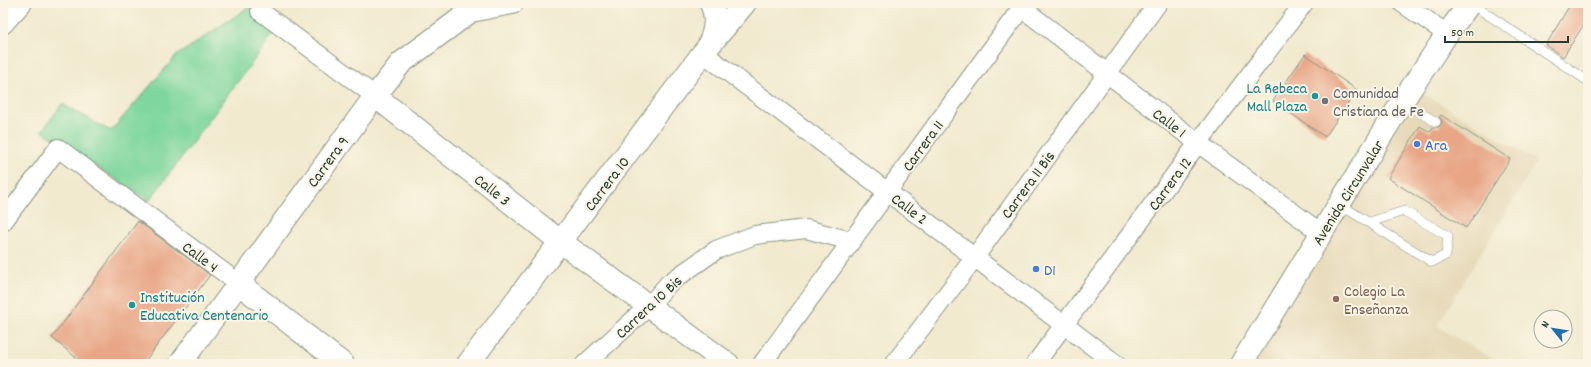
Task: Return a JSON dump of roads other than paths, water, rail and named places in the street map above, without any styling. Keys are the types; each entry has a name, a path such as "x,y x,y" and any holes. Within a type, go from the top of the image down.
{"main road":[{"name":"Carrera 9","path":"180,364 375,96 401,63 471,11 512,3"},
{"path":"703,53 710,43 714,31 715,19 711,3"},
{"name":"Carrera 10","path":"468,364 703,53 744,3"},
{"name":"Avenida Circunvalar","path":"1241,364 1402,102 1447,34 1470,3"},
{"name":"Calle 3","path":"375,96 561,242 728,364"},
{"name":"Calle 4","path":"238,283 343,364"}],"street":[{"path":"3,24 23,3"},
{"name":"Carrera 11 Bis","path":"894,364 975,257 1158,3"},
{"name":"Carrera 12","path":"1035,364 1198,143 1304,3"},
{"path":"1402,3 1447,34"},
{"name":"Calle 1","path":"1023,6 1198,143 1321,233"},
{"name":"Carrera 11","path":"762,364 1023,6"},
{"name":"Calle 3","path":"260,11 375,96"},
{"name":"Calle 2","path":"703,53 1116,364"},
{"name":"Calle 4","path":"3,222 58,148 238,283"},
{"name":"Carrera 10 Bis","path":"586,364 649,306 669,283 716,250 755,235 806,229 851,241"}],"lane":[{"path":"1470,3 1588,81"},
{"path":"1402,102 1436,122"},
{"path":"1339,204 1432,262 1446,255 1448,236 1404,211 1370,222"}],"place":[{"name":"La Rebeca Mall Plaza","path":"1315,96"},
{"name":"Comunidad Cristiana de Fe","path":"1325,101"},
{"name":"Ara","path":"1417,144"},
{"name":"D1","path":"1036,269"},
{"name":"Colegio La Enseñanza","path":"1336,299"},
{"name":"Institución Educativa Centenario","path":"132,305"}]}
